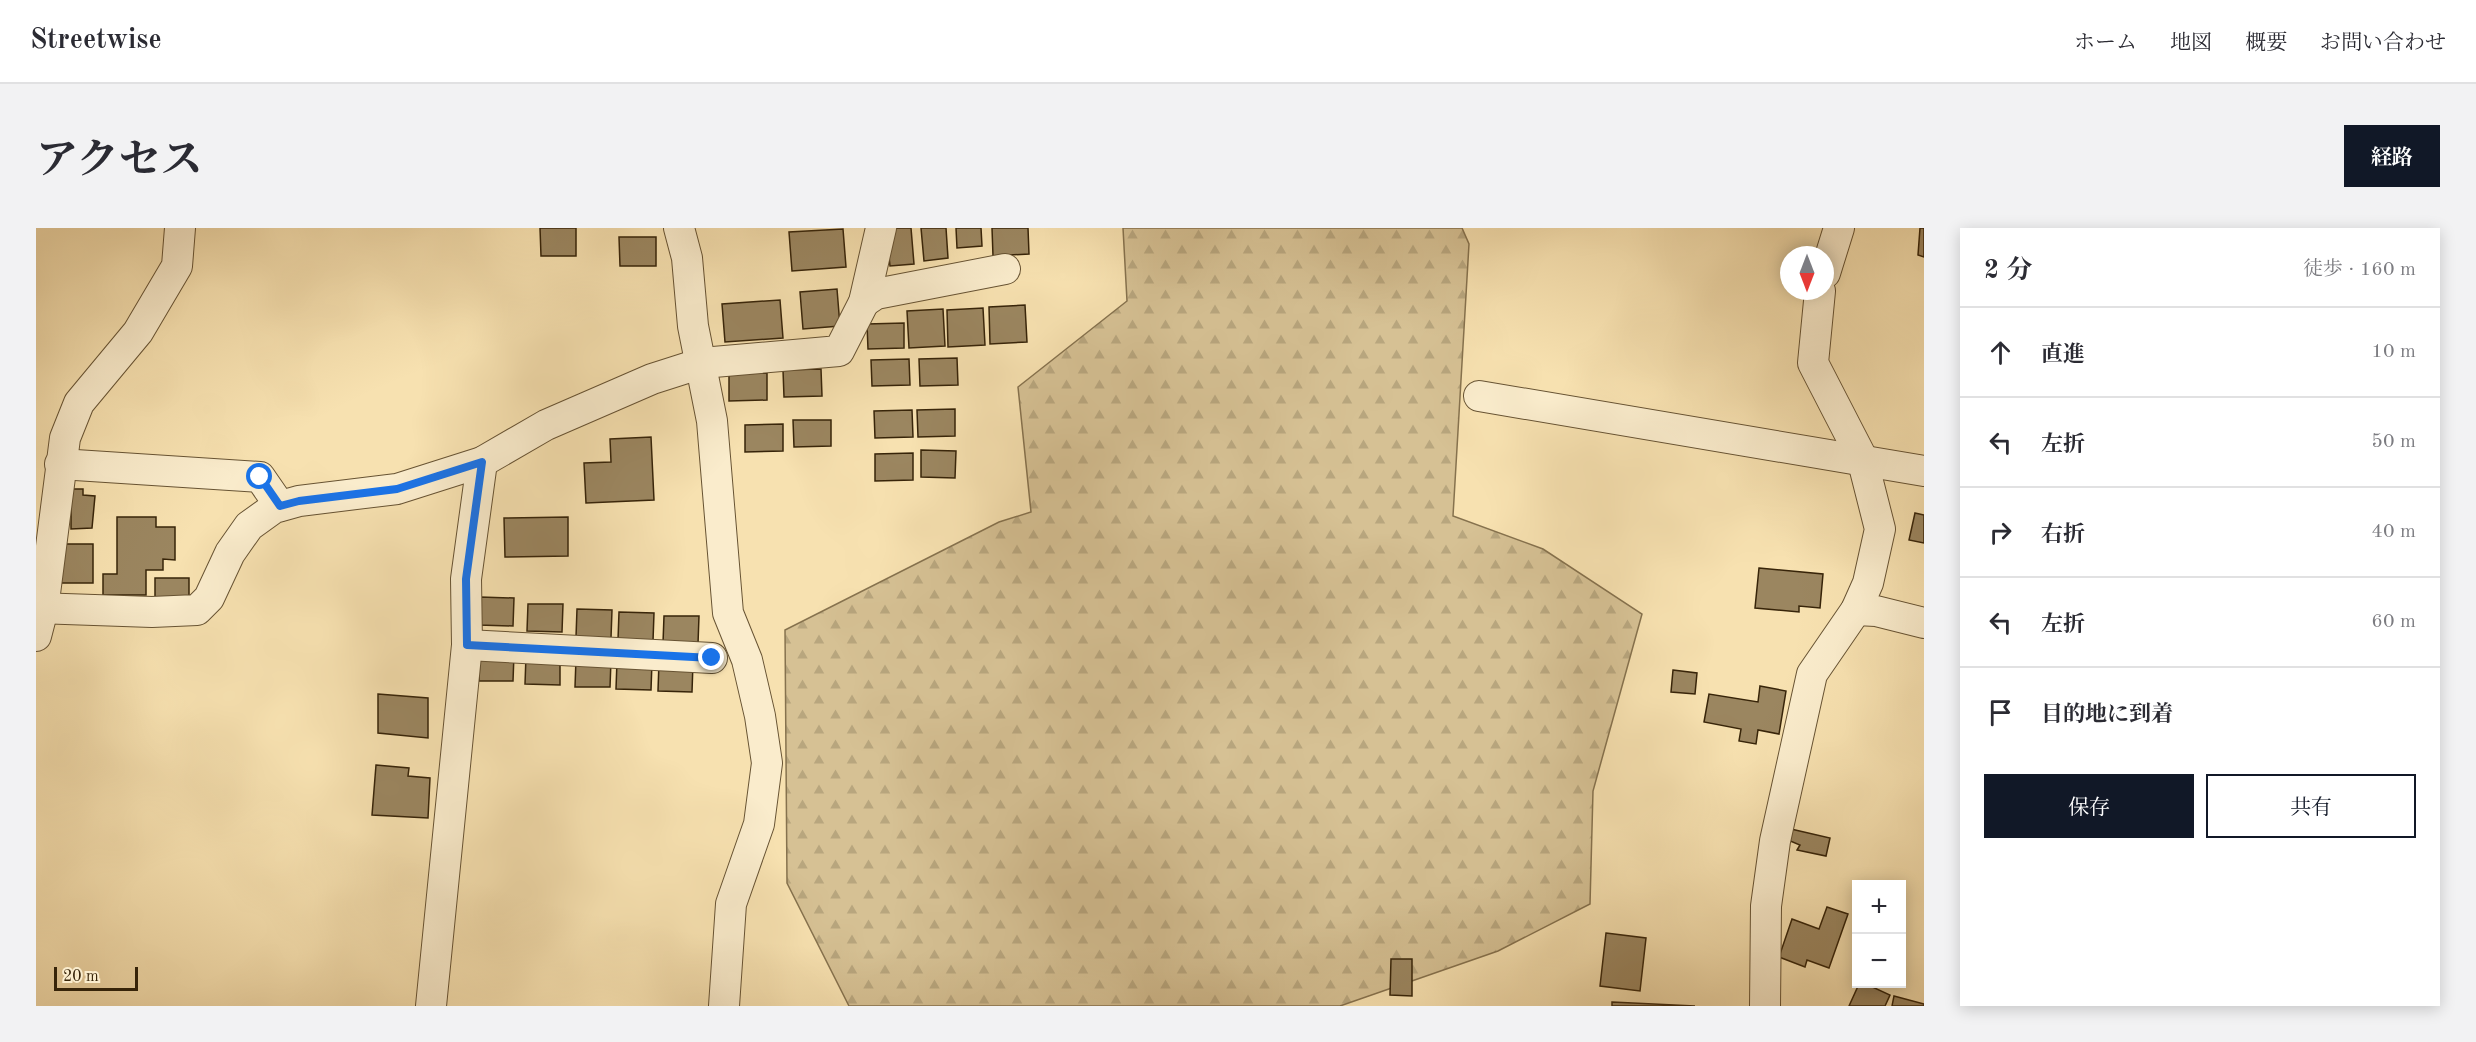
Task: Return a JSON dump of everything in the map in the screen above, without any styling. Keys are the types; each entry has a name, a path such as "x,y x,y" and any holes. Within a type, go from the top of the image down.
{"street":[{"path":"180,228 177,266 138,332 80,403 65,438 38,618 197,610 209,598 230,553 249,526 280,506 299,501 397,489 482,462 546,425 652,378 702,363 839,351 864,302 881,228"},
{"path":"679,228 687,258 693,326 712,422 728,613 747,660 760,716 767,763 759,824 731,904 724,1006"},
{"path":"1833,246 1839,228"},
{"path":"864,302 876,294 1005,269"},
{"path":"1765,1006 1767,895 1775,841 1812,674 1856,610 1868,583 1880,529 1862,458 1813,363 1819,300"},
{"path":"1479,396 1862,458 1924,471"},
{"path":"431,1006 467,645 466,579 482,462"},
{"path":"60,465 260,477 280,506"},
{"path":"1856,610 1876,611 1924,623"},
{"path":"467,645 712,658"}],"green space":[{"path":"1123,228 1462,228 1469,244 1453,516 1543,549 1642,614 1593,791 1590,904 1498,951 1340,1006 849,1006 787,883 785,630 999,522 1031,512 1018,387 1127,301"}],"building":[{"path":"540,228 576,228 576,256 541,256"},
{"path":"886,228 911,228 914,264 890,266"},
{"path":"921,228 946,228 948,258 924,261"},
{"path":"956,228 981,228 982,246 957,248"},
{"path":"992,228 1028,228 1029,254 993,256"},
{"path":"1920,228 1924,228 1924,257 1918,255"},
{"path":"843,229 846,267 792,271 789,232"},
{"path":"619,237 656,237 656,266 620,266"},
{"path":"837,289 840,326 803,329 800,292"},
{"path":"780,300 783,338 725,342 722,304"},
{"path":"1025,305 1027,342 990,344 989,307"},
{"path":"983,308 985,345 948,347 947,310"},
{"path":"943,309 945,346 909,348 907,311"},
{"path":"904,323 904,348 868,349 867,324"},
{"path":"957,358 958,385 920,386 919,359"},
{"path":"909,359 910,385 872,386 871,360"},
{"path":"821,369 822,396 784,397 783,370"},
{"path":"767,373 767,400 729,401 729,374"},
{"path":"955,409 955,436 918,437 917,410"},
{"path":"912,410 913,437 875,438 874,411"},
{"path":"793,420 831,420 831,446 794,447"},
{"path":"783,424 783,451 745,452 745,425"},
{"path":"651,437 654,500 586,503 584,463 611,462 610,439"},
{"path":"921,450 956,451 955,478 921,477"},
{"path":"913,453 913,480 875,481 875,454"},
{"path":"71,489 83,489 83,495 95,496 92,528 71,529"},
{"path":"1915,513 1924,515 1924,543 1909,540"},
{"path":"117,517 156,517 156,527 175,527 175,560 163,559 163,570 146,570 146,595 103,595 103,574 117,574"},
{"path":"568,517 568,556 505,557 504,518"},
{"path":"59,544 93,544 93,583 59,583"},
{"path":"1759,568 1823,574 1820,608 1799,606 1799,612 1755,608"},
{"path":"155,578 189,578 189,601 155,600"},
{"path":"480,597 514,598 513,626 479,625"},
{"path":"528,604 563,604 562,632 527,631"},
{"path":"577,609 612,610 611,638 576,637"},
{"path":"619,612 654,613 653,641 618,640"},
{"path":"664,616 699,616 698,644 663,643"},
{"path":"480,653 514,654 513,681 479,681"},
{"path":"526,656 560,657 560,685 525,684"},
{"path":"576,659 611,660 610,687 575,687"},
{"path":"617,661 652,662 651,690 616,689"},
{"path":"659,662 693,663 692,692 658,691"},
{"path":"1673,670 1697,673 1695,694 1671,692"},
{"path":"1760,686 1786,691 1779,734 1758,730 1756,744 1739,741 1741,729 1704,722 1709,694 1758,702"},
{"path":"378,694 428,698 428,738 378,733"},
{"path":"376,765 409,768 408,776 430,778 428,818 372,815"},
{"path":"1791,829 1830,838 1826,856 1797,850 1800,845 1788,840"},
{"path":"1827,907 1848,914 1829,968 1807,960 1805,967 1779,957 1792,919 1819,929"},
{"path":"1606,933 1646,938 1640,991 1600,986"},
{"path":"1391,959 1412,959 1412,996 1390,995"},
{"path":"1857,988 1875,988 1890,995 1885,1006 1849,1006"},
{"path":"1894,996 1924,1004 1924,1006 1892,1006"},
{"path":"1612,1002 1695,1006 1612,1006"}],"route":[{"path":"260,477 280,506 299,501 397,489 482,462 466,579 467,645 712,658"}]}
